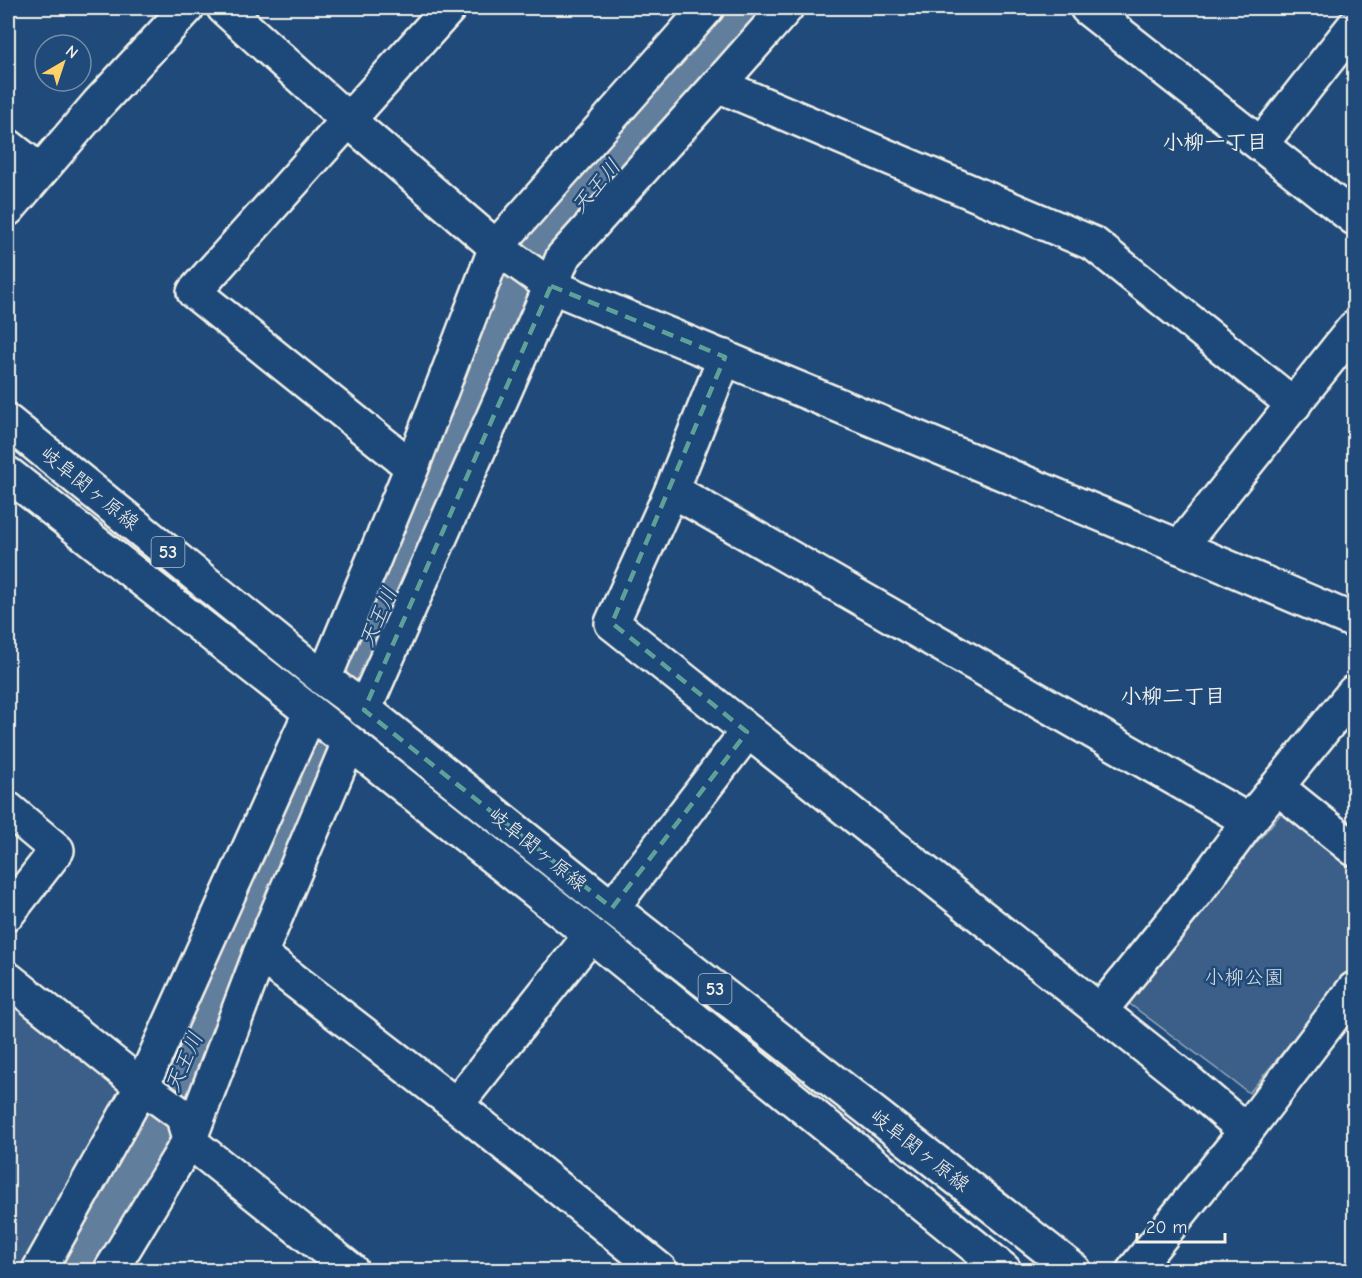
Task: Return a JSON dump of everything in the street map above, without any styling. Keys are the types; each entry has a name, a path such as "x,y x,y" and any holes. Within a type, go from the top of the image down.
{"street":[{"path":"8,209 98,104 187,8"},
{"path":"224,8 348,120 496,247 551,286 1354,621"},
{"path":"412,467 194,292 449,8"},
{"path":"326,680 412,467 496,247 707,8"},
{"path":"361,707 563,257 786,8"},
{"path":"1087,8 1354,218"},
{"path":"1261,144 1354,26"},
{"path":"718,85 1094,244 1294,405"},
{"path":"8,146 40,171"},
{"path":"1180,547 1354,328"},
{"path":"725,357 672,490 612,623 1183,1077 1246,1131"},
{"name":"岐阜関ヶ原線","path":"8,422 612,908 1074,1270"},
{"name":"岐阜関ヶ原線","path":"8,474 591,936 1004,1270"},
{"path":"672,490 1249,821"},
{"path":"1100,1011 1354,692"},
{"path":"39,1270 142,1086 313,715"},
{"path":"612,908 747,732"},
{"path":"111,1270 189,1141 345,740"},
{"path":"1277,787 1354,849"},
{"path":"8,809 57,850 8,913"},
{"path":"456,1105 591,936"},
{"path":"260,954 456,1105 660,1270"},
{"path":"8,979 183,1116 189,1141 351,1270"},
{"path":"1134,1270 1246,1131 1354,989"}],"highlighted area":[{"path":"551,286 725,357 612,623 747,732 612,908 364,710"}],"green space":[{"name":"小柳公園","path":"1285,809 1354,865 1354,966 1249,1093 1123,999"},
{"path":"8,996 131,1090 32,1270 8,1270"}],"waterway":[{"name":"天王川","path":"72,1270 157,1123 526,279 577,207 752,8"}],"district":[{"name":"小柳一丁目","path":"1215,142"},
{"name":"小柳二丁目","path":"1173,696"}]}
